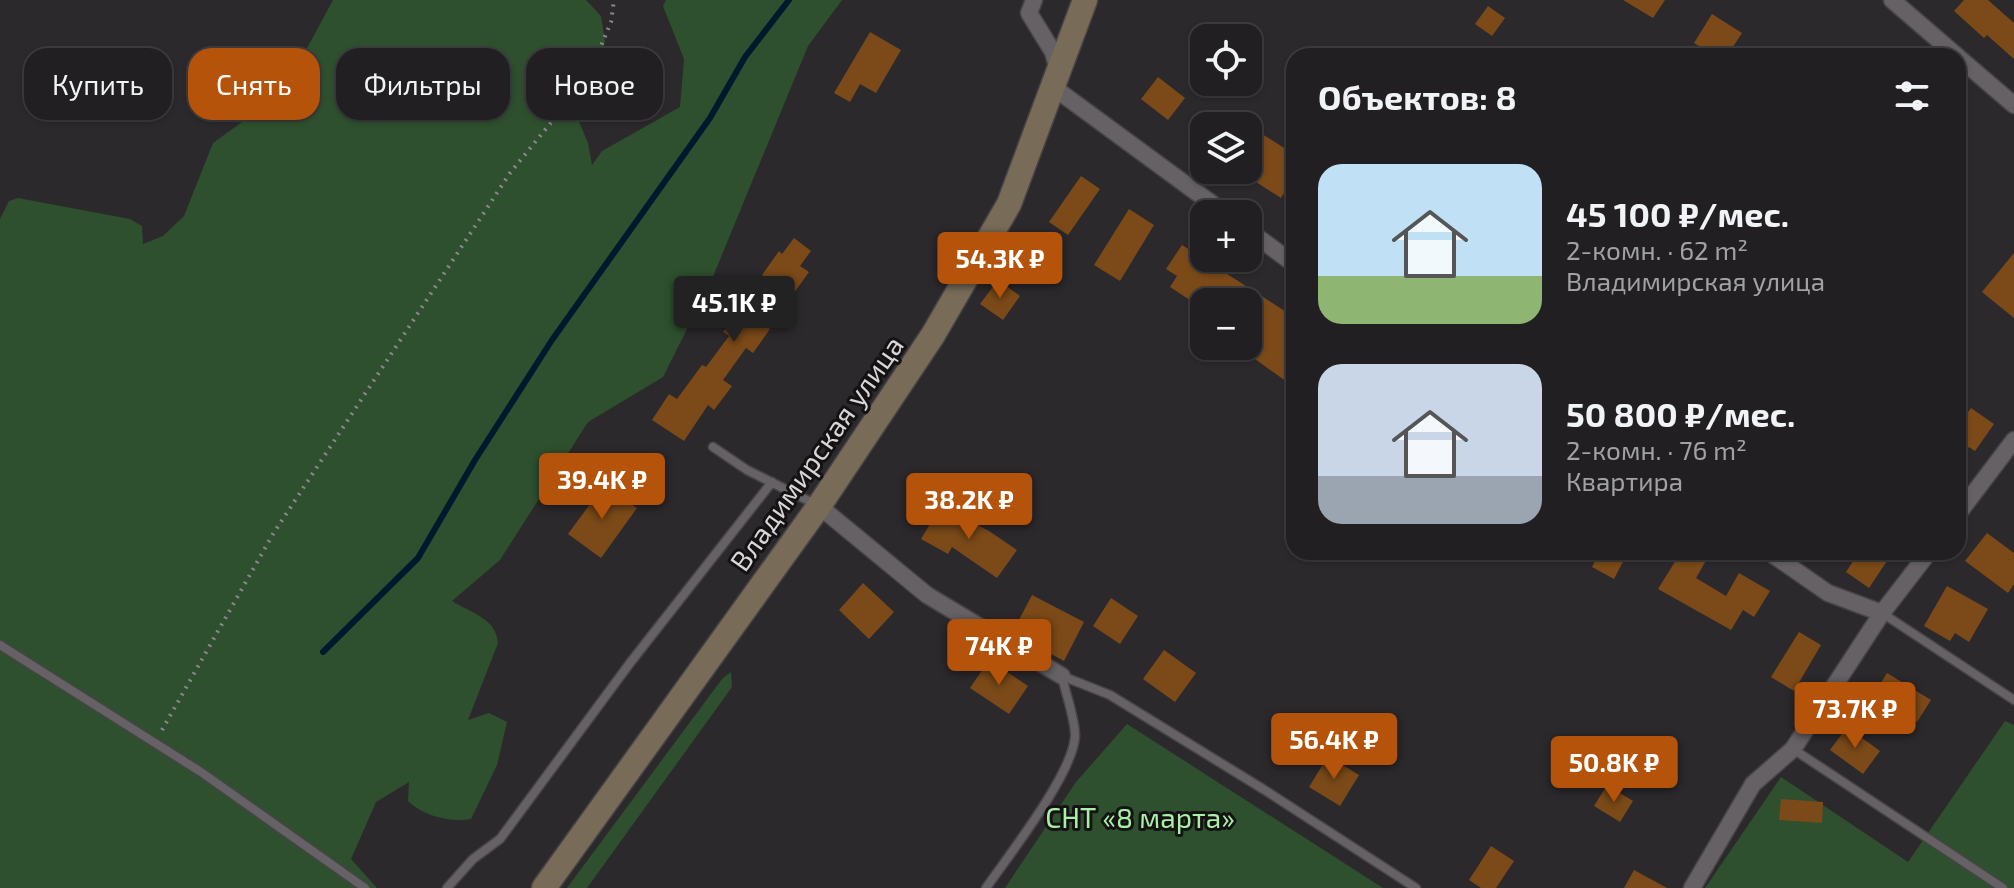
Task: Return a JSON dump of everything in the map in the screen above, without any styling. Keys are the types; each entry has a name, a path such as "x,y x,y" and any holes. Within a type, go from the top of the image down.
{"street":[{"path":"1034,0 1029,13 1053,52 1056,79 1208,200"},
{"name":"Владимирская улица","path":"544,888 819,506 933,335 1009,204 1085,0"},
{"path":"1892,0 1949,48"},
{"path":"1966,63 2014,105"},
{"path":"1262,240 1286,258"},
{"path":"1966,503 2014,440"},
{"path":"819,506 927,595 1062,676"},
{"path":"1781,560 1828,593 1882,613"},
{"path":"1692,888 1753,784 1793,749 1882,613 1923,560"}],"lane":[{"path":"713,447 747,470 819,506"},
{"path":"447,888 473,859 500,839 630,663 772,482"},
{"path":"1882,613 2014,700"},
{"path":"0,645 201,772 365,888"},
{"path":"986,888 1067,765 1075,736 1062,676"},
{"path":"1062,676 1110,695 1416,888"},
{"path":"1793,749 2003,888"}],"path":[{"path":"155,743 273,534 510,173 588,77 611,22 614,0"}],"green space":[{"path":"333,0 586,0 601,16 605,42 603,48 526,48 526,120 578,120 588,143 592,165 602,151 657,120 663,120 663,117 680,107 684,59 663,6 666,0 842,0 808,46 712,279 663,377 588,422 500,560 452,601 488,622 498,643 468,720 489,713 507,722 497,765 471,819 447,819 422,811 408,801 409,782 376,802 351,859 377,888 0,888 0,219 9,201 18,198 130,219 142,226 143,244 163,236 184,216 213,143 245,120 320,120 320,48 307,48"},
{"path":"731,672 732,687 587,888 567,888 722,679"},
{"path":"2005,721 2014,725 2014,888 1705,888 1781,777 1908,862"},
{"name":"СНТ «8 марта»","path":"1127,724 1383,888 1005,888 1076,782"}],"building":[{"path":"1623,0 1665,0 1653,18"},
{"path":"1964,0 1988,0 2014,23 2014,59 1954,11"},
{"path":"1488,6 1505,18 1492,36 1475,24"},
{"path":"1712,14 1742,33 1732,48 1702,48 1694,43"},
{"path":"870,32 901,50 876,93 860,84 850,102 834,93"},
{"path":"1158,77 1185,98 1168,120 1141,99"},
{"path":"1262,134 1286,149 1286,190 1281,198 1259,184 1262,184"},
{"path":"1081,176 1100,189 1068,235 1049,222"},
{"path":"1129,209 1154,225 1120,281 1094,265"},
{"path":"794,238 811,251 800,266 809,272 791,297 785,292 762,322 770,329 753,353 746,348 723,380 732,386 714,410 708,405 684,441 652,420 669,394 677,399 702,365 706,367 729,336 723,332 767,279 762,275 779,251 782,254"},
{"path":"1182,245 1190,250 1190,272 1224,272 1249,288 1190,288 1190,300 1170,287 1177,276 1166,269"},
{"path":"2014,253 2014,318 1982,292"},
{"path":"998,280 1020,296 1003,320 980,304"},
{"path":"1262,296 1286,312 1286,381 1256,360 1262,360"},
{"path":"1971,408 1994,424 1975,451 1969,447 1966,451 1966,415"},
{"path":"604,485 637,508 601,558 568,534"},
{"path":"941,505 1017,550 997,578 952,547 948,554 921,539"},
{"path":"1987,533 2014,553 2014,584 2008,593 1966,560"},
{"path":"1596,560 1624,560 1614,579 1592,567"},
{"path":"1676,560 1706,560 1696,578 1726,596 1739,573 1770,591 1754,617 1743,610 1731,630 1658,589"},
{"path":"1854,560 1888,560 1869,588 1846,572"},
{"path":"863,583 894,612 869,639 839,610"},
{"path":"1947,586 1988,609 1969,642 1955,633 1950,641 1924,626"},
{"path":"1032,595 1084,622 1064,661 1012,633"},
{"path":"1111,598 1138,616 1120,644 1093,626"},
{"path":"1799,632 1821,645 1794,691 1771,677"},
{"path":"1164,650 1196,673 1175,702 1143,679"},
{"path":"989,660 1028,686 1009,714 970,688"},
{"path":"1887,673 1931,700 1917,722 1873,696"},
{"path":"1847,727 1880,751 1863,774 1830,750"},
{"path":"1328,756 1359,775 1340,806 1309,787"},
{"path":"1607,785 1633,801 1620,822 1594,806"},
{"path":"1781,799 1823,802 1822,823 1779,820"},
{"path":"1491,846 1514,861 1496,888 1481,888 1469,880"},
{"path":"1634,870 1667,888 1624,888"}],"waterway":[{"path":"323,652 418,558 475,460 552,340 710,118 745,57 789,0"}]}
